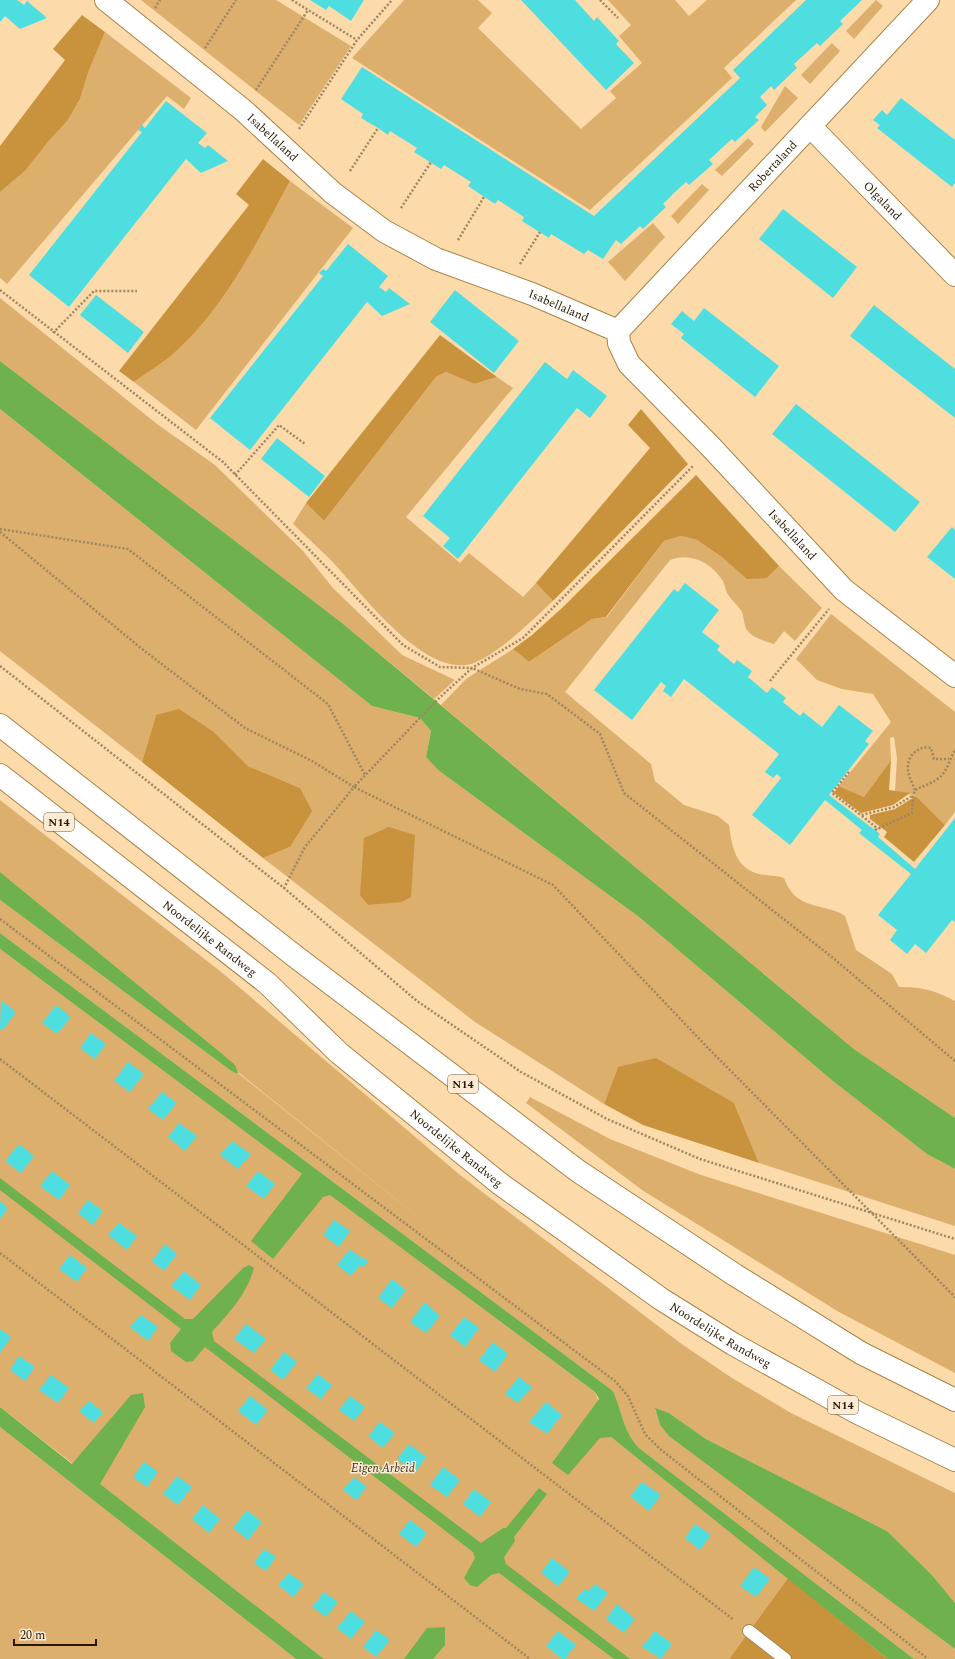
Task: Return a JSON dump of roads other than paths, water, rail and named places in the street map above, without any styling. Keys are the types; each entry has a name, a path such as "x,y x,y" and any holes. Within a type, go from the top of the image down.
{"main road":[{"name":"Isabellaland","path":"106,0 243,110 333,193 384,231 436,259 532,294 618,331 619,343 630,364 711,447 844,590 955,676"},
{"name":"Robertaland","path":"618,331 928,0"},
{"name":"Olgaland","path":"810,126 955,275"},
{"name":"N14","path":"0,725 302,962 578,1171 735,1275 861,1353 955,1400"},
{"name":"Noordelijke Randweg","path":"0,775 267,983 339,1053 505,1188 661,1299 733,1344 858,1413 955,1460"}],"lane":[{"path":"749,1631 785,1659"}],"park label":[{"name":"Eigen Arbeid","path":"383,1468"}]}
